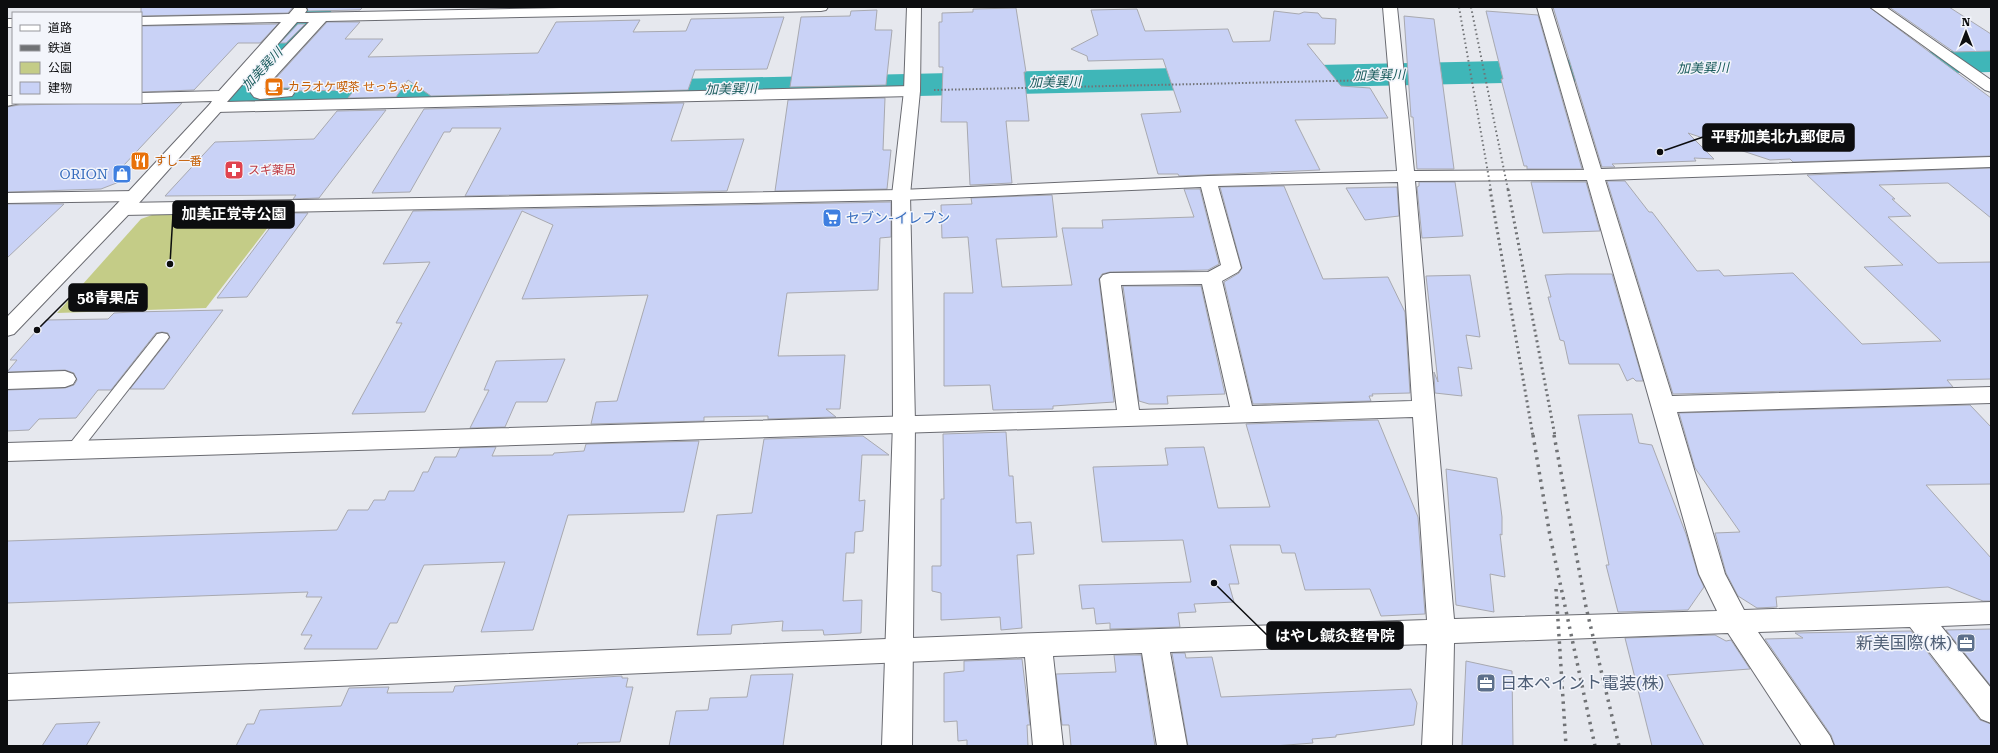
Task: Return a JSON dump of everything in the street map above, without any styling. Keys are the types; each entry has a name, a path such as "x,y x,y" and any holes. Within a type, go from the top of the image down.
{"street":[{"path":"142,21 308,15 821,7"},
{"path":"897,746 904,423 901,195 912,87 914,7"},
{"path":"1390,7 1406,176 1441,630 1437,746"},
{"path":"1544,7 1663,404 1712,574 1736,622 1819,746"},
{"path":"1877,7 1991,87"},
{"path":"12,320 129,202 220,102 248,83 308,15"},
{"path":"248,83 308,15"},
{"path":"248,83 260,94 300,93"},
{"path":"142,98 220,102 912,87"},
{"path":"7,198 129,202 901,195 1208,181 1406,176 1594,175 1991,162"},
{"path":"1130,417 1110,279 1211,278 1231,268 1208,181"},
{"path":"1211,278 1243,414"},
{"path":"7,380 65,380"},
{"path":"1663,404 1991,395"},
{"path":"7,452 904,423 1425,409"},
{"path":"7,687 1038,645 1441,630 1991,613"},
{"path":"1917,616 1991,710"},
{"path":"1154,641 1172,746"},
{"path":"1038,645 1048,746"}],"lane":[{"path":"73,450 162,337"}],"path":[{"path":"912,87 1177,83 1396,76"}],"green space":[{"path":"279,213 206,308 57,313 141,219 152,215"}],"building":[{"path":"141,7 293,7 288,13 142,16"},
{"path":"307,7 363,7 360,10 308,11"},
{"path":"1553,7 1869,7 1991,98 1991,156 1793,162 1790,159 1770,160 1688,133 1714,159 1694,158 1696,161 1612,164 1615,167 1602,167"},
{"path":"1889,7 1949,7 1991,34 1991,51 1954,52"},
{"path":"1016,8 1026,72 1024,72 1029,121 1006,121 1012,183 970,185 967,122 941,122 943,67 939,67 939,22 942,22 942,13 973,12 973,9"},
{"path":"1137,9 1145,31 1228,29 1233,42 1270,41 1274,11 1299,14 1304,12 1318,13 1322,18 1336,19 1335,44 1307,44 1341,86 1370,88 1388,118 1295,120 1320,170 1179,176 1178,174 1158,174 1141,114 1181,112 1163,59 1088,61 1087,56 1071,49 1098,35 1091,10"},
{"path":"877,10 875,30 892,30 886,85 790,87 801,17 850,16 851,11"},
{"path":"1486,11 1538,15 1582,169 1527,169 1527,166 1524,166 1501,79 1503,79"},
{"path":"1404,16 1434,19 1454,169 1417,169 1413,117 1411,117"},
{"path":"784,17 767,69 695,70 688,90 431,96 408,80 396,97 348,98 354,90 295,91 292,88 267,88 327,22 360,22 345,39 383,39 368,57 538,53 556,22 640,20 633,32 686,31 691,19"},
{"path":"278,24 260,43 238,43 194,90 142,92 142,26"},
{"path":"298,24 305,24 286,43 280,43"},
{"path":"885,98 883,150 891,150 887,189 775,191 788,100"},
{"path":"182,103 124,165 130,171 119,182 101,189 7,192 7,107 19,105"},
{"path":"684,103 671,141 744,139 727,191 465,196 501,128 452,128 450,132 444,132 410,192 372,193 424,109"},
{"path":"386,110 319,198 293,199 296,195 165,196 215,142 314,139 337,111"},
{"path":"1991,168 1991,218 1948,183 1879,185 1911,216 1888,217 1938,263 1991,262 1991,379 1947,380 1953,387 1673,394 1607,181 1625,181 1649,212 1652,212 1697,271 1719,270 1724,276 1793,273 1862,344 1941,341 1864,267 1903,265 1807,175"},
{"path":"1419,182 1455,182 1463,236 1422,238 1417,187 1419,186"},
{"path":"1531,182 1586,182 1600,231 1543,233"},
{"path":"1284,186 1323,279 1388,277 1405,312 1410,393 1372,394 1373,396 1369,396 1371,401 1253,404 1224,282 1239,273 1242,268 1220,187"},
{"path":"1397,187 1399,216 1365,220 1346,188"},
{"path":"1184,189 1200,189 1219,264 1208,270 1110,272 1102,274 1099,279 1114,402 1053,406 1053,409 993,410 990,385 944,386 944,293 973,293 968,237 942,238 941,205 972,204 971,198 1052,195 1057,237 996,239 1002,287 1072,285 1062,228 1103,228 1102,220 1194,217"},
{"path":"891,202 891,237 880,238 878,290 787,293 778,356 845,355 840,409 826,409 836,417 768,419 768,416 704,417 704,421 591,424 596,402 617,401 648,295 522,299 553,225 522,211 425,412 352,414 402,323 396,323 430,262 383,264 413,211"},
{"path":"7,204 64,204 7,258"},
{"path":"281,213 308,213 247,297 217,298"},
{"path":"1612,274 1643,381 1636,381 1633,378 1627,381 1619,364 1569,364 1564,341 1560,340 1548,297 1551,297 1545,275"},
{"path":"1470,275 1480,337 1466,335 1472,369 1458,367 1462,396 1435,393 1434,372 1438,382 1426,276"},
{"path":"1123,286 1201,286 1225,394 1167,396 1168,404 1149,404 1139,401"},
{"path":"223,310 164,389 130,389 170,338 168,333 162,332 156,333 111,390 98,390 76,418 39,419 29,430 7,431 7,390 65,388 74,385 77,380 74,373 65,370 7,372 17,360 10,360 46,320 108,319 114,313"},
{"path":"565,359 547,402 516,402 505,427 470,428 489,390 484,390 496,361"},
{"path":"1970,405 1991,427 1991,484 1926,485 1991,558 1991,601 1983,601 1948,587 1776,597 1777,607 1757,608 1738,596 1726,573 1715,533 1740,532 1695,468 1679,413"},
{"path":"1632,414 1639,443 1652,445 1686,534 1698,574 1704,587 1688,610 1618,612 1606,565 1609,565 1578,415"},
{"path":"1378,420 1418,517 1425,614 1381,616 1370,589 1305,590 1295,553 1282,553 1280,545 1230,545 1239,584 1229,584 1234,602 1194,604 1196,612 1178,613 1180,627 1110,629 1110,623 1096,624 1094,608 1082,609 1079,585 1191,582 1183,540 1102,542 1093,467 1168,465 1165,448 1204,447 1218,508 1270,507 1246,424"},
{"path":"1006,432 1009,476 1013,476 1016,523 1031,522 1034,554 1017,555 1022,628 1001,630 1000,617 941,620 941,593 932,591 932,566 941,566 941,499 944,499 943,434"},
{"path":"863,436 889,455 862,455 859,501 865,500 863,531 855,532 854,553 846,553 843,601 862,600 861,633 824,635 823,630 782,631 783,621 732,625 731,634 697,635 717,515 752,513 764,439"},
{"path":"699,441 684,512 568,515 533,630 481,632 505,562 424,565 397,623 390,623 377,649 304,649 312,635 301,635 322,597 306,597 308,592 7,603 7,541 337,530 348,510 368,510 374,500 385,500 389,491 414,491 423,472 428,472 435,457 456,457 460,448 496,447 492,456 553,455 554,453 584,451 586,444"},
{"path":"1446,469 1497,478 1502,517 1502,535 1500,534 1505,577 1490,574 1494,612 1456,605"},
{"path":"1991,629 1991,686 1946,630"},
{"path":"1911,631 1980,720 1991,724 1991,746 1835,746 1831,735 1765,639 1803,638 1795,633"},
{"path":"1715,635 1726,641 1731,640 1750,669 1667,675 1704,746 1652,746 1625,638"},
{"path":"1172,653 1185,653 1186,658 1212,657 1221,697 1411,689 1417,703 1414,725 1336,735 1336,737 1312,739 1313,743 1274,746 1188,746"},
{"path":"1114,655 1141,655 1155,746 1071,746 1069,725 1062,725 1056,674 1116,672"},
{"path":"1022,659 1030,725 1027,725 1028,746 967,746 967,740 958,741 957,721 944,722 944,673 964,671 964,661"},
{"path":"1466,661 1512,671 1513,746 1462,746"},
{"path":"793,674 783,746 669,746 676,711 708,710 710,698 747,697 751,675"},
{"path":"622,676 622,678 628,678 626,687 633,687 620,742 578,743 577,746 236,746 247,724 254,724 260,710 341,706 349,688 389,687 387,693 453,692 455,686"},
{"path":"100,722 86,746 42,746 56,724"}],"waterway":[{"name":"加美巽川","path":"319,7 239,93 247,100 1642,69"},
{"name":"加美巽川","path":"1874,64 1991,61"}],"railway":[{"path":"1459,7 1491,190"},
{"path":"1471,7 1508,190"},
{"path":"1490,189 1533,436"},
{"path":"1508,189 1555,436"},
{"path":"1533,435 1550,536 1595,746"},
{"path":"1554,435 1586,607 1619,746"},
{"path":"1556,589 1566,746"}],"place":[{"name":"カラオケ喫茶 せっちゃん","path":"274,87"},
{"name":"平野加美北九郵便局","path":"1660,152"},
{"name":"すし一番","path":"140,161"},
{"name":"スギ薬局","path":"234,170"},
{"name":"ORION","path":"122,174"},
{"name":"セブン-イレブン","path":"832,218"},
{"name":"加美正覚寺公園","path":"170,264"},
{"name":"58青果店","path":"37,330"},
{"name":"はやし鍼灸整骨院","path":"1214,583"},
{"name":"新美国際(株)","path":"1966,643"},
{"name":"日本ペイント電装(株)","path":"1486,683"}]}
